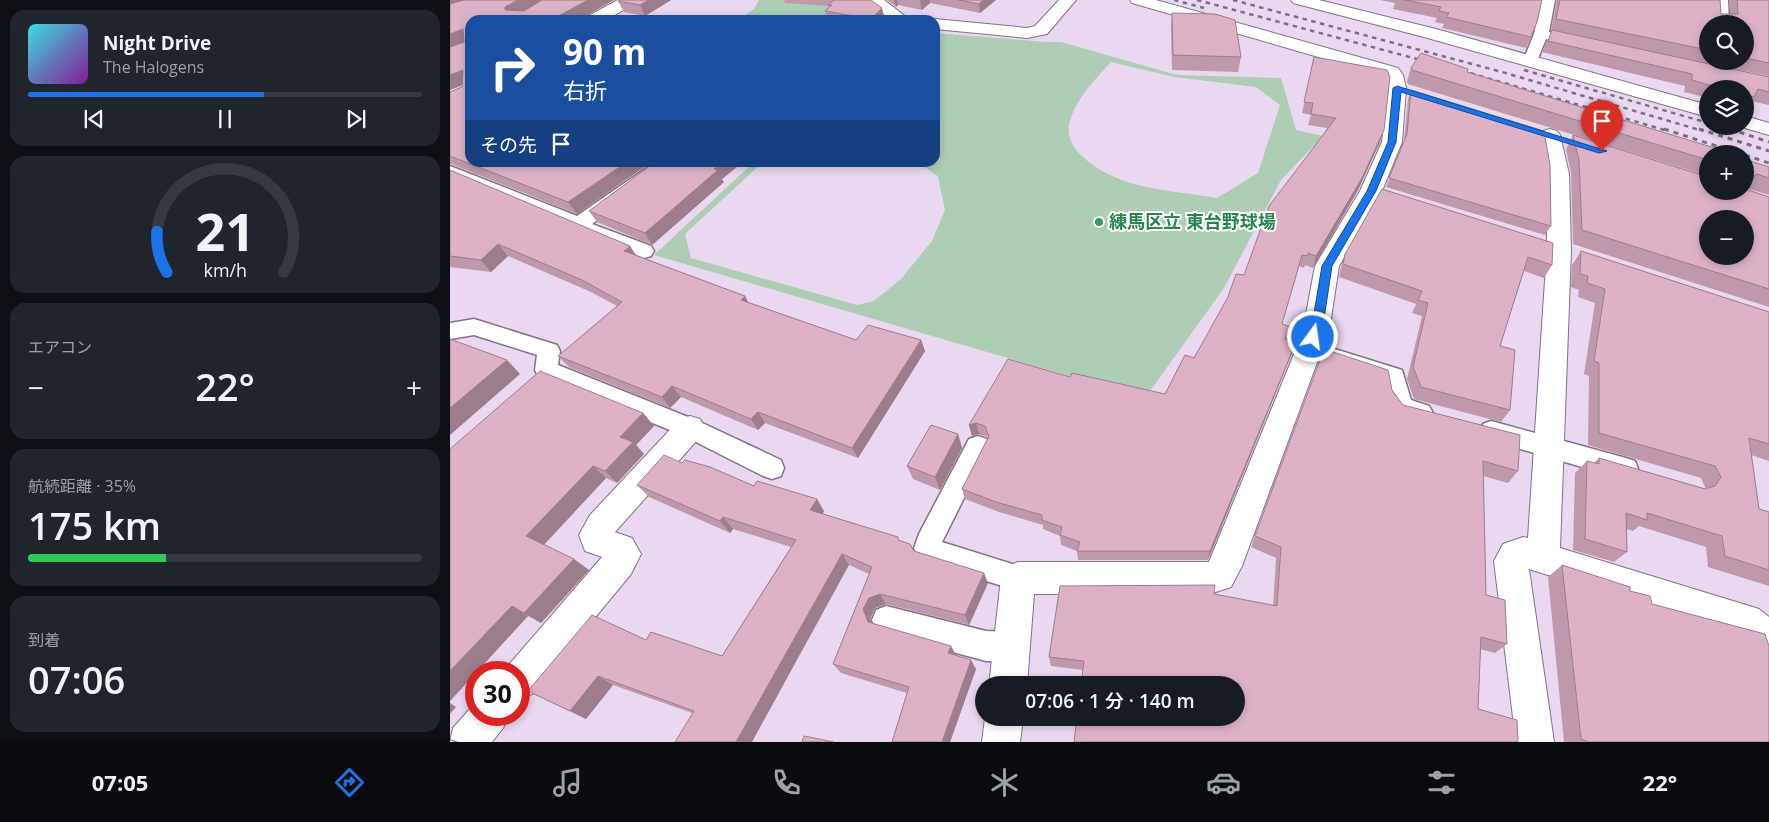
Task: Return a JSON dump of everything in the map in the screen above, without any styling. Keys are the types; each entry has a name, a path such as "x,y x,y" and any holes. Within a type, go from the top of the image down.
{"street":[{"path":"603,15 630,0"},
{"path":"873,0 895,15"},
{"path":"940,24 1027,33 1041,30 1068,0"},
{"path":"1009,676 1018,578 1210,578 1219,576 1225,566 1309,349 1317,325 1327,266 1381,194 1392,142 1407,91 1394,75 1387,70 1138,0"},
{"path":"1299,0 1330,4 1699,108"},
{"path":"1754,125 1769,129"},
{"path":"1543,559 1559,250 1558,174 1550,135"},
{"path":"524,390 546,370"},
{"path":"530,668 624,554 620,549 597,540 595,535 601,525 690,428"},
{"path":"1535,742 1511,561 1515,555 1523,552 1747,621 1763,635 1769,660"},
{"path":"467,742 481,726"},
{"path":"1002,742 1003,726"}],"lane":[{"path":"1530,61 1541,34 1548,0"},
{"path":"1721,0 1722,15"},
{"path":"1541,34 1595,47"},
{"path":"579,224 660,167"},
{"path":"454,177 579,224 644,251"},
{"path":"450,331 474,327 542,348 549,351 546,370 690,428 772,468"},
{"path":"1309,349 1394,376 1401,406 1405,409 1443,418"},
{"path":"1472,426 1643,474"},
{"path":"978,446 928,543 928,548 930,551 1018,578"},
{"path":"886,620 986,646 1013,648"}],"green space":[{"path":"759,0 857,0 878,15 746,15 754,9"},
{"name":"練馬区立 東台野球場","path":"940,33 1061,42 1177,75 1281,78 1296,130 1323,136 1281,180 1224,288 1145,398 654,255 749,167 758,167 685,234 691,258 857,305 874,301 901,279 932,241 945,210 938,177 925,167 940,167","holes":["1111,62 1174,77 1256,87 1280,105 1258,173 1217,198 1145,187 1127,182 1095,167 1081,155 1070,138 1069,125 1075,107 1092,83"]}],"building":[{"path":"464,0 518,0 505,7 505,10 524,11 542,0 588,0 560,15 465,15 465,162 450,156 450,92 462,87 463,70 450,75 450,47 464,42 463,29 450,34 450,4"},
{"path":"649,0 640,5 618,1"},
{"path":"834,0 871,0 882,8 875,15 848,15 825,11 832,5 828,5"},
{"path":"959,0 984,0 979,4"},
{"path":"1405,0 1542,0 1531,37 1446,17 1449,13 1439,11 1441,7"},
{"path":"1560,0 1720,0 1721,14 1738,14 1737,0 1769,0 1769,63 1754,60 1754,15 1699,15 1699,48 1556,19"},
{"path":"1172,13 1215,14 1235,20 1241,57 1173,55"},
{"path":"1552,30 1699,62 1699,70 1737,70 1769,77 1769,92 1758,89 1754,97 1754,80 1699,80 1699,82 1692,80 1692,74 1548,41"},
{"path":"1421,53 1468,69 1467,72 1705,145 1699,145 1699,157 1412,70 1411,68"},
{"path":"1314,57 1387,70 1390,77 1384,130 1362,178 1316,256 1308,253 1308,256 1302,255 1282,324 1290,327 1285,339 1296,342 1210,551 1077,551 1080,542 1060,535 1062,527 1042,520 1042,515 996,502 962,489 989,436 985,426 976,423 969,425 1008,359 1070,377 1072,373 1165,394 1185,355 1194,358 1228,297 1236,274 1244,275 1269,206 1336,118 1311,114 1313,103 1304,102"},
{"path":"1411,90 1544,131 1550,165 1551,226 1389,178 1407,134"},
{"path":"1573,135 1699,174 1699,200 1754,200 1754,192 1769,197 1769,289 1582,230 1579,160"},
{"path":"1754,162 1769,167 1769,178 1757,174 1754,176"},
{"path":"478,167 620,167 568,202"},
{"path":"648,167 717,167 714,169 718,170 645,233 589,211"},
{"path":"450,170 630,246 624,251 745,296 741,300 856,340 868,325 921,340 852,448 758,412 751,419 672,386 662,397 558,356 622,302 582,280 498,244 481,260 450,256"},
{"path":"1382,189 1553,243 1552,265 1528,257 1500,346 1515,350 1510,410 1421,387 1413,367 1428,303 1418,300 1422,291 1343,264 1345,254"},
{"path":"1581,251 1769,312 1769,444 1749,438 1759,509 1769,512 1769,570 1725,556 1722,536 1647,513 1647,520 1626,513 1627,552 1585,539 1587,461 1599,464 1599,458 1705,489 1715,486 1721,477 1715,466 1599,433 1599,363 1594,361 1605,289 1587,283 1588,276 1580,274"},
{"path":"450,339 507,360 450,408"},
{"path":"1324,349 1388,370 1392,390 1403,405 1520,435 1518,471 1483,461 1486,595 1505,600 1507,644 1481,637 1478,709 1517,720 1518,742 1074,742 1076,726 1245,726 1245,676 1082,676 1084,661 1049,657 1060,586 1215,585 1214,594 1277,606 1281,547 1255,536"},
{"path":"540,371 643,413 620,437 633,442 605,471 593,466 526,536 574,559 524,613 512,606 450,671 450,449"},
{"path":"931,425 958,434 935,477 907,466"},
{"path":"664,455 682,463 685,460 710,467 754,486 757,481 817,499 810,510 898,537 898,540 910,544 914,551 984,573 965,615 880,594 869,598 863,609 868,622 951,646 948,653 971,660 942,742 892,742 909,687 833,664 872,567 842,554 736,742 675,742 694,711 598,676 570,711 530,692 530,689 592,615 646,640 651,632 722,656 796,540 723,517 720,521 637,485"},
{"path":"1562,565 1630,587 1630,591 1650,596 1652,604 1765,634 1769,646 1769,742 1589,742 1581,739"},
{"path":"804,736 834,742 802,742"}],"railway":[{"path":"1174,0 1204,8"},
{"path":"1197,0 1432,63"},
{"path":"1233,0 1502,72 1699,130"},
{"path":"1453,68 1668,131"},
{"path":"1524,70 1699,120"},
{"path":"1664,129 1713,145"},
{"path":"1718,135 1769,151"},
{"path":"1748,135 1769,142"},
{"path":"1754,158 1769,163"}],"place":[{"name":"練馬区立 東台野球場","path":"1099,222"}],"route":[{"path":"1313,337 1317,325 1327,266 1371,191 1392,142 1397,88 1602,151"}]}
